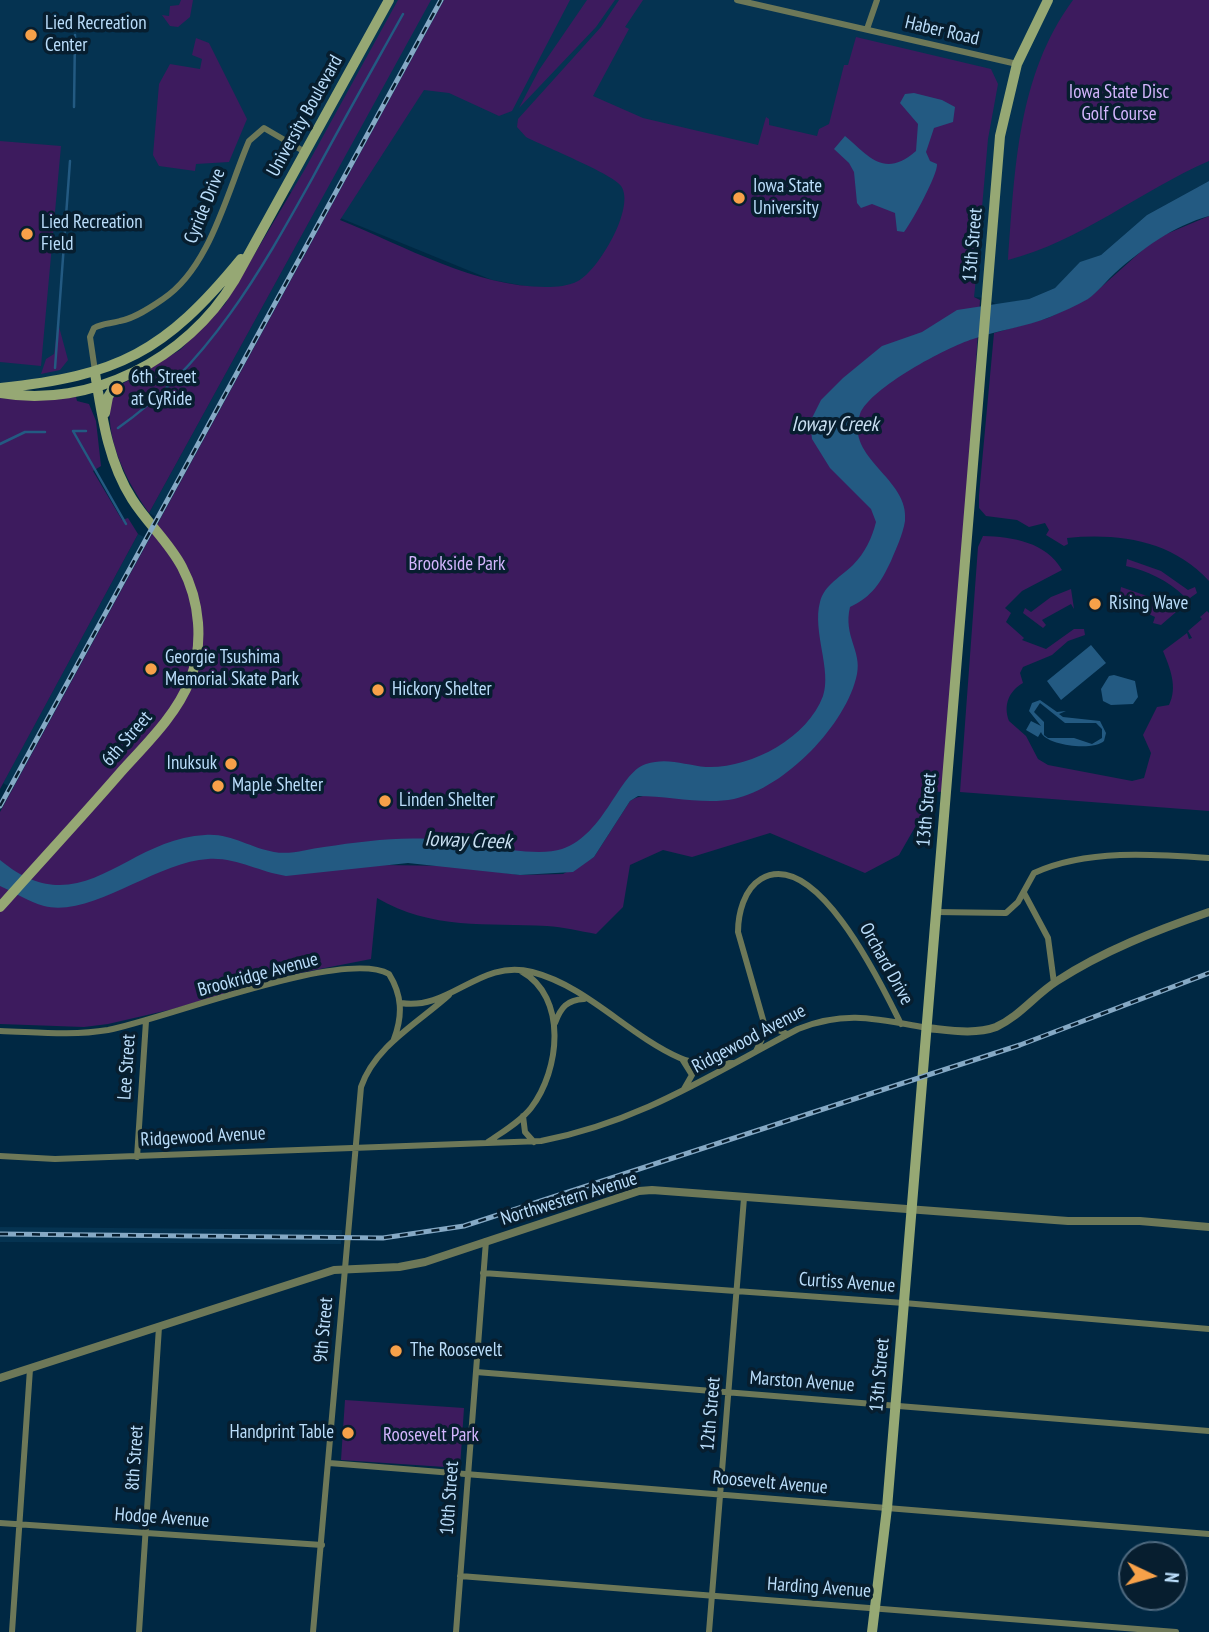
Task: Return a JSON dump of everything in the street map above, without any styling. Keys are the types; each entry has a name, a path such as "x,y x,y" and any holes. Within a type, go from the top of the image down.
{"main road":[{"name":"University Boulevard","path":"0,391 45,397 97,387 169,351 203,321 225,295 389,0"},
{"name":"13th Street","path":"872,1632 887,1508 1000,136 1017,64 1048,0"},
{"name":"University Boulevard","path":"0,391 95,373 136,355 167,334 205,301 250,248"},
{"name":"6th Street","path":"1,906 168,717 190,680 198,640 195,606 187,577 121,481 105,426 95,373"},
{"path":"105,426 108,397 119,378"}],"street":[{"name":"Haber Road","path":"737,0 1017,64"},
{"path":"867,29 877,0"},
{"name":"Cyride Drive","path":"95,373 91,332 100,325 134,317 185,282 207,249 232,181 249,141 256,132 264,128 306,152"},
{"path":"936,912 1006,913 1024,893 1028,879 1044,868 1106,856 1145,853 1209,858"},
{"name":"Orchard Drive","path":"764,1023 740,942 738,918 756,883 763,878 779,876 809,888 852,930 901,1024"},
{"path":"1024,893 1048,937 1054,983"},
{"name":"Ridgewood Avenue","path":"0,1156 55,1159 137,1157 534,1142 606,1126 679,1095 787,1034 826,1018 844,1016 926,1028 981,1031 996,1027 1022,1011 1054,983 1145,937 1209,912"},
{"name":"Brookridge Avenue","path":"0,1031 85,1033 146,1021 284,980 370,967 389,974 401,1003"},
{"path":"519,970 541,988 550,1002 554,1024"},
{"path":"393,1041 401,1003 416,1006 449,995 481,975 519,970 550,978 682,1059 692,1075 679,1095"},
{"name":"9th Street","path":"313,1632 361,1087 366,1071 393,1041 449,995"},
{"path":"486,1143 523,1116 542,1090 549,1070 554,1024 560,1009 567,1003 585,999"},
{"name":"Lee Street","path":"137,1157 146,1021"},
{"path":"764,1023 776,1032 787,1034"},
{"path":"755,1051 763,1037 764,1023"},
{"path":"682,1059 733,1063"},
{"path":"523,1116 523,1126 534,1142"},
{"name":"Northwestern Avenue","path":"0,1378 345,1268 400,1267 639,1191 1068,1221 1140,1221 1209,1227"},
{"name":"12th Street","path":"709,1632 744,1198"},
{"name":"10th Street","path":"456,1632 486,1241"},
{"name":"Curtiss Avenue","path":"483,1273 904,1303 1209,1329"},
{"name":"8th Street","path":"139,1632 159,1327"},
{"path":"12,1632 30,1369"},
{"name":"Marston Avenue","path":"476,1372 1209,1431"},
{"name":"Roosevelt Avenue","path":"329,1464 1209,1534"},
{"name":"Hodge Avenue","path":"0,1523 322,1545"},
{"name":"Harding Avenue","path":"460,1576 1175,1632"}],"shaded area":[{"name":"Iowa State University","path":"0,0 1209,0 1209,181 1147,215 1101,255 1080,263 1055,288 1029,299 997,305 986,298 974,297 584,297 492,280 328,213 159,519 149,513 317,207 285,189 250,248 189,316 108,368 0,388"},
{"path":"138,534 148,539 13,789 3,783"},
{"path":"0,1227 342,1230 341,1244 0,1242"}],"green space":[{"path":"181,0 193,0 190,17 178,27 170,26 162,15 169,16 170,6 179,5"},
{"path":"398,0 431,0 149,513 119,458 110,426 112,395 115,397 119,392 116,389 122,384 180,350 225,304 305,169"},
{"name":"Brookside Park","path":"444,0 570,0 512,111 499,116 449,93 424,90 340,220 467,273 520,285 554,287 578,281 595,265 613,238 619,223 624,196 621,186 592,168 526,137 517,127 518,119 601,27 619,0 643,0 625,27 629,29 593,96 643,118 758,145 766,117 769,119 769,125 817,136 819,129 829,124 844,65 848,65 856,37 991,69 998,84 988,139 974,297 980,300 965,535 942,792 926,791 922,815 899,855 865,873 770,833 692,857 663,850 630,865 623,907 596,934 553,927 439,920 397,908 377,898 371,959 284,976 173,1009 108,1024 84,1027 0,1024 0,812","holes":["641,780 772,780 752,791 730,796 636,798 630,801 594,857 563,874 520,875 454,866 380,865 459,856 552,863 593,846"]},
{"path":"587,0 615,0 596,27 519,108 539,70"},
{"name":"Iowa State Disc Golf Course","path":"1073,0 1209,0 1209,161 1060,241 1008,260 1017,158 1030,92 1054,29"},
{"path":"196,38 209,43 247,119 229,162 196,164 195,171 159,166 153,155 159,84 170,64 200,69 202,59 192,55"},
{"name":"Lied Recreation Field","path":"0,141 61,146 41,366 0,362"},
{"path":"1209,216 1209,581 1178,556 1143,542 1086,537 1067,538 1068,544 1064,546 1046,535 1049,530 1045,523 1029,527 1017,520 986,516 979,508 979,495 994,333 1048,318 1089,298 1147,246 1164,235"},
{"path":"58,323 68,360 60,370 41,374 46,359 54,354"},
{"path":"76,397 77,401 89,404 96,421 101,466 93,471 122,520 128,518 138,534 0,789 0,398 41,400"},
{"path":"983,536 1017,540 1038,547 1062,570 1022,591 1005,608 1011,613 1006,622 1024,638 1022,640 1046,649 1074,629 1084,629 1085,635 1068,641 1052,655 1023,667 1020,673 1023,683 1011,694 1007,704 1009,721 1026,736 1038,759 1048,765 1132,781 1144,778 1151,753 1143,735 1157,707 1169,705 1172,698 1173,684 1163,651 1187,633 1189,639 1192,638 1188,631 1207,611 1209,613 1209,811 960,792 978,547"},
{"path":"1127,559 1161,571 1188,590 1195,587 1197,593 1183,603 1184,596 1178,590 1157,577 1126,566"},
{"path":"1121,587 1147,596 1169,611 1176,608 1176,612 1161,625 1153,623 1155,617 1119,600"},
{"path":"1071,589 1074,609 1071,604 1042,620 1046,625 1043,628 1023,613 1025,608 1031,612 1051,597"},
{"name":"Roosevelt Park","path":"345,1400 464,1408 460,1468 341,1460"}],"water":[{"path":"914,93 942,100 955,107 953,122 934,128 926,152 930,161 937,164 936,169 924,198 904,232 897,231 895,213 872,204 861,208 857,203 854,172 849,163 834,149 845,136 878,162 895,163 905,159 916,151 918,124 900,103 905,94"},
{"name":"Ioway Creek","path":"1209,181 1209,216 1171,232 1147,247 1088,299 1041,320 982,336 946,350 893,381 867,404 860,414 858,430 861,444 898,492 904,506 904,526 891,561 879,582 870,594 850,607 850,635 858,666 851,693 841,713 811,751 773,782 754,793 723,801 638,796 630,801 594,857 573,872 520,875 408,863 286,876 238,862 208,859 167,869 103,897 62,908 38,904 0,886 0,860 29,878 55,885 79,883 176,840 205,835 232,838 280,853 390,839 443,840 533,852 562,849 590,831 627,779 646,764 669,761 706,767 723,766 758,757 775,748 804,726 823,696 825,674 818,625 820,602 829,586 861,555 876,522 871,509 830,468 812,439 810,422 821,400 882,346 922,332 957,310 1029,299 1055,288 1080,262 1101,255 1147,215"},
{"path":"1091,645 1106,663 1061,700 1047,681"},
{"path":"1109,676 1135,681 1138,697 1133,704 1111,705 1103,701 1101,689"},
{"path":"1040,700 1057,712 1066,711 1059,714 1063,717 1100,721 1106,733 1104,741 1091,746 1071,746 1052,741 1045,737 1041,732 1038,737 1026,730 1031,721 1041,726 1029,711 1032,703","holes":["1040,703 1065,723 1096,723 1102,729 1102,738 1092,744 1074,738 1048,738 1044,735 1044,722 1034,712"]}],"waterway":[{"path":"118,428 150,403 179,375 206,346 230,314 273,247 403,14"},
{"path":"74,107 75,35"},
{"path":"55,368 70,161"},
{"path":"86,431 73,431 126,524"},
{"path":"0,444 25,432 45,432"}],"railway":[{"path":"0,806 441,0"},
{"path":"0,1234 383,1238 464,1226 1020,1045 1209,973"}],"place":[{"name":"Lied Recreation Center","path":"31,35"},
{"name":"Iowa State University","path":"739,198"},
{"name":"Lied Recreation Field","path":"27,234"},
{"name":"6th Street at CyRide","path":"117,389"},
{"name":"Rising Wave","path":"1095,604"},
{"name":"Georgie Tsushima Memorial Skate Park","path":"151,669"},
{"name":"Hickory Shelter","path":"378,690"},
{"name":"Inuksuk","path":"231,764"},
{"name":"Maple Shelter","path":"218,786"},
{"name":"Linden Shelter","path":"385,801"},
{"name":"The Roosevelt","path":"396,1351"},
{"name":"Handprint Table","path":"348,1433"}]}
